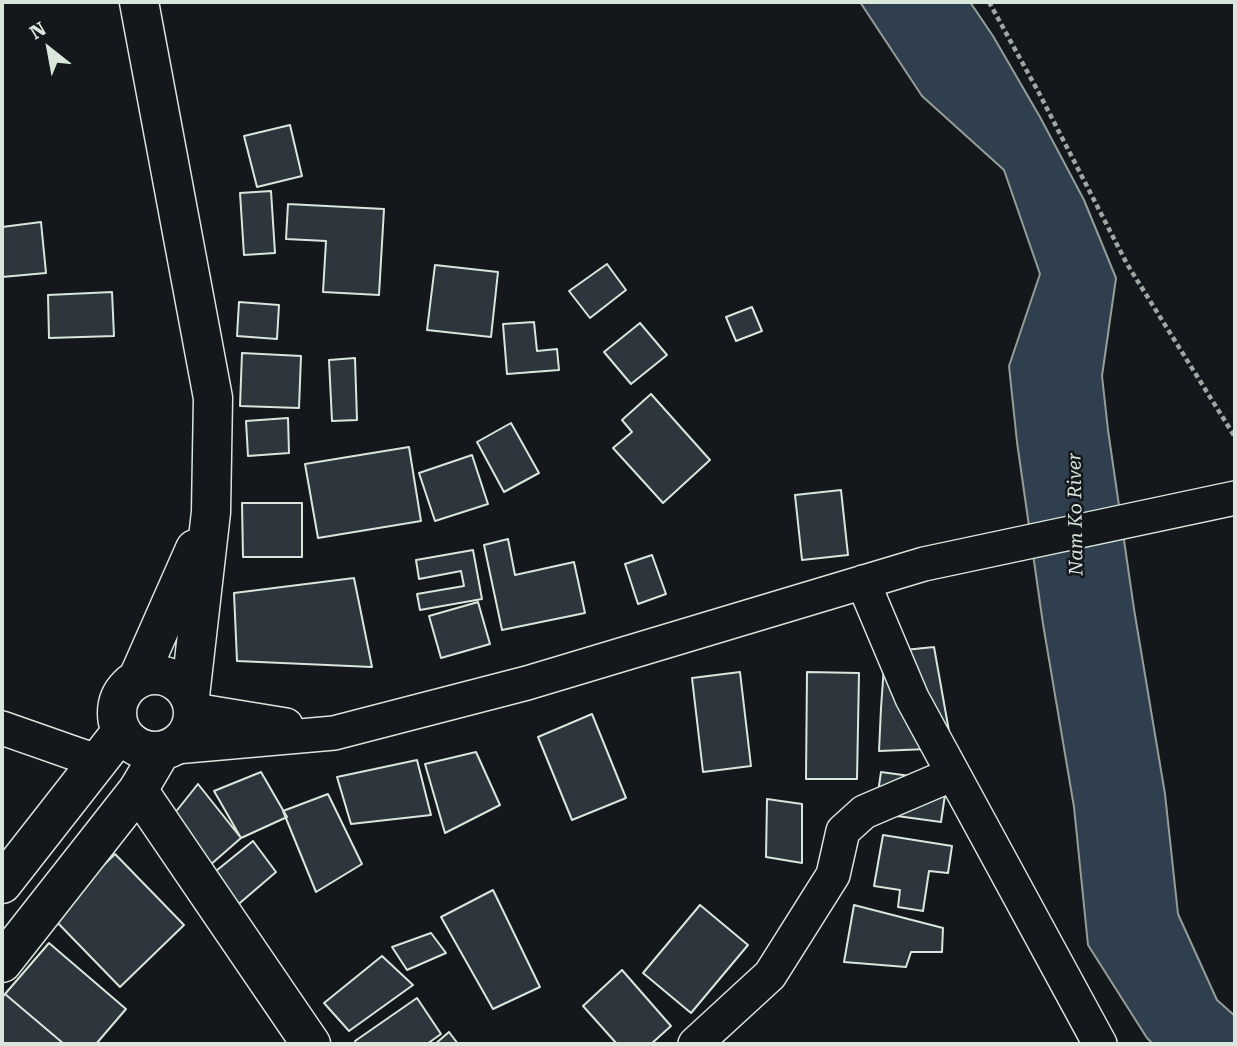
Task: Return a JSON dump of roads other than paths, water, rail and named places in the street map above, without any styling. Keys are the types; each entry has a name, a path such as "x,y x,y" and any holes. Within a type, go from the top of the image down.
{"main road":[{"path":"2,963 168,749 186,737 192,724 211,512 213,398 139,2"},
{"path":"138,678 211,512"},
{"path":"2,884 110,747 118,700 126,687 138,678 153,674 168,676 181,684 192,703"},
{"path":"110,747 132,745 147,751 168,749"},
{"path":"138,790 311,1044"}],"street":[{"path":"168,749 334,733 527,683 924,564 1235,498"},
{"path":"863,582 912,698 1100,1044"},
{"path":"192,703 334,733"},
{"path":"2,728 110,747"},
{"path":"695,1044 770,975 832,876 843,831 864,812 953,774"}],"water":[{"name":"Nam Ko River","path":"860,2 970,2 1040,117 1084,200 1116,278 1102,376 1134,609 1165,794 1178,914 1217,1000 1235,1016 1235,1044 1153,1044 1088,945 1074,807 1043,624 1009,366 1040,274 1004,170 922,96"}]}
